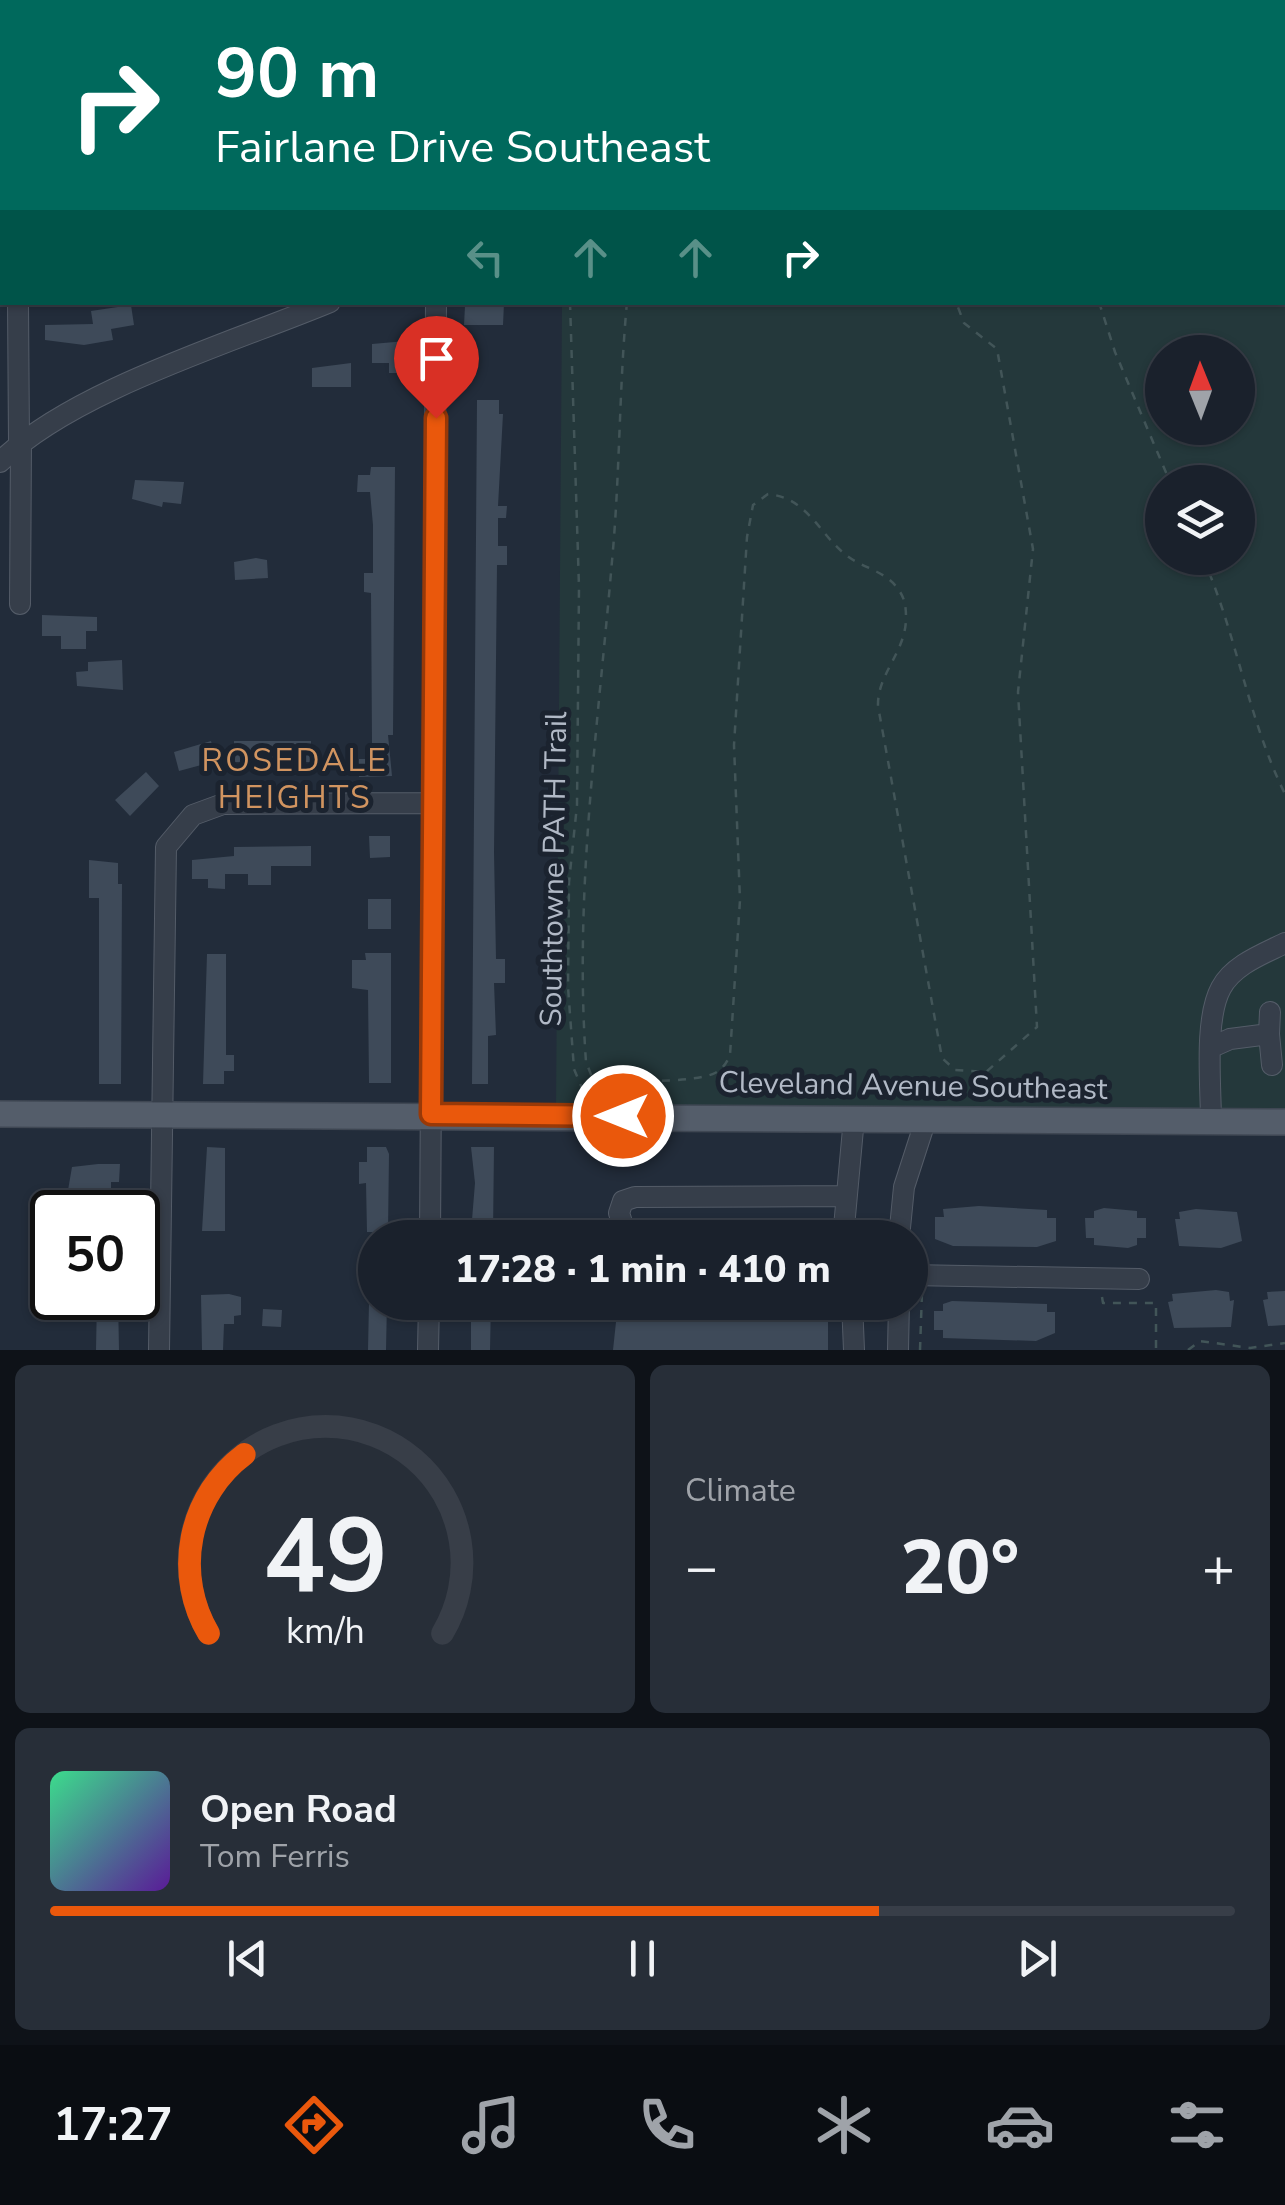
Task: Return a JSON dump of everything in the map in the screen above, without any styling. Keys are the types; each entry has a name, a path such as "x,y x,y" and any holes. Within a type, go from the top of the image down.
{"main road":[{"name":"Cleveland Avenue Southeast","path":"0,1114 1285,1122"}],"street":[{"path":"18,305 20,604"},
{"path":"0,462 20,443 81,404 323,305"},
{"path":"430,1220 436,305"},
{"path":"159,1350 162,863 175,831 193,815 223,804 432,803"},
{"path":"1211,1122 1212,1018 1221,987 1244,964 1285,943"},
{"path":"1270,1012 1272,1065"},
{"path":"1212,1047 1230,1039 1269,1034"},
{"path":"844,1220 854,1162 854,1118"},
{"path":"901,1220 904,1187 926,1119"},
{"path":"621,1220 623,1201 635,1197 846,1196"},
{"path":"928,1282 1138,1279"},
{"path":"428,1350 429,1320"},
{"path":"853,1320 854,1350"},
{"path":"898,1350 899,1320"}],"path":[{"name":"Southtowne PATH Trail","path":"570,305 579,604 577,805 570,882 568,987 574,1070 584,1092 604,1098"},
{"path":"627,305 612,562 588,823 584,965 586,1062 592,1077 609,1080 709,1076 726,1064 730,1054 740,900 734,746 747,537 752,506 768,494 790,500 811,515 844,554 894,583 905,604 904,642 880,686 878,706 942,1058 954,1070 986,1072 1038,1027 1018,692 1033,549 996,349 964,323 957,305"},
{"path":"1100,305 1163,465"},
{"path":"1210,575 1226,614 1268,759 1285,794"},
{"path":"1101,1291 1103,1302 1156,1303 1156,1350"},
{"path":"918,1320 920,1350"},
{"path":"1188,1350 1200,1341 1250,1348 1285,1343"}],"green space":[{"path":"562,305 1285,305 1285,1127 556,1107"}],"building":[{"path":"131,305 134,325 111,329 113,340 84,345 45,340 45,325 93,324 91,311"},
{"path":"504,305 503,325 464,325 465,306"},
{"path":"406,341 406,373 389,373 389,363 372,363 372,344"},
{"path":"351,363 351,387 312,387 312,368"},
{"path":"477,400 499,400 499,414 503,414 498,506 507,506 506,518 498,518 498,546 507,546 507,565 497,565 494,852 496,959 505,959 505,983 494,983 496,1035 488,1036 488,1084 472,1084"},
{"path":"371,467 395,467 393,735 388,735 392,776 359,777 359,759 370,759 372,743 371,593 364,592 364,573 373,573 373,525 370,492 357,492 358,475 370,475"},
{"path":"135,480 184,482 181,504 163,502 162,507 132,499"},
{"path":"267,560 268,578 235,580 234,562"},
{"path":"42,615 97,617 97,631 86,631 86,649 61,649 61,636 42,636"},
{"path":"122,660 123,690 77,686 76,672 88,671 88,662"},
{"path":"211,741 216,761 179,771 174,752"},
{"path":"234,741 311,741 311,762 234,762"},
{"path":"146,772 159,786 130,816 115,800"},
{"path":"369,836 390,836 390,857 370,858"},
{"path":"311,846 311,866 271,866 271,885 248,885 248,874 225,874 225,889 208,888 208,879 192,879 192,860 234,856 234,847"},
{"path":"89,860 118,863 118,884 122,884 121,1084 99,1084 99,898 89,898"},
{"path":"368,899 391,899 391,929 368,929"},
{"path":"365,953 391,953 391,1083 369,1083 368,990 352,988 352,960 366,960"},
{"path":"207,954 226,954 226,1055 234,1055 234,1071 224,1071 224,1084 203,1084"},
{"path":"207,1147 225,1148 225,1231 202,1231"},
{"path":"367,1147 386,1147 388,1220 367,1220 366,1183 359,1184 359,1162 367,1162"},
{"path":"471,1147 494,1147 493,1220 472,1220 475,1183"},
{"path":"120,1164 119,1182 111,1182 111,1190 68,1190 72,1167"},
{"path":"979,1206 1047,1210 1047,1218 1056,1218 1056,1241 1037,1247 953,1246 935,1239 935,1217 944,1217 943,1209"},
{"path":"1094,1211 1137,1211 1137,1218 1146,1218 1146,1238 1137,1238 1137,1245 1128,1248 1094,1245 1094,1238 1086,1238 1085,1218 1094,1218"},
{"path":"1179,1212 1237,1212 1242,1241 1221,1248 1179,1246 1175,1219 1180,1219"},
{"path":"1285,1291 1285,1325 1268,1326 1263,1300 1268,1299 1267,1292"},
{"path":"1229,1292 1230,1301 1234,1300 1231,1327 1174,1328 1168,1302 1173,1301 1172,1294"},
{"path":"201,1295 241,1297 241,1315 234,1316 234,1324 224,1324 223,1350 202,1350"},
{"path":"943,1304 1047,1304 1047,1312 1055,1312 1055,1333 1036,1341 943,1338 943,1330 934,1330 934,1311 943,1311"},
{"path":"263,1309 282,1310 281,1327 262,1326"},
{"path":"97,1320 118,1320 119,1350 96,1350"},
{"path":"369,1320 387,1320 386,1350 368,1350"},
{"path":"471,1320 491,1320 490,1350 471,1350"},
{"path":"828,1320 828,1350 613,1350 616,1322"}],"district":[{"name":"ROSEDALE HEIGHTS","path":"295,778"}],"route":[{"path":"436,418 431,1114 623,1116"}]}
